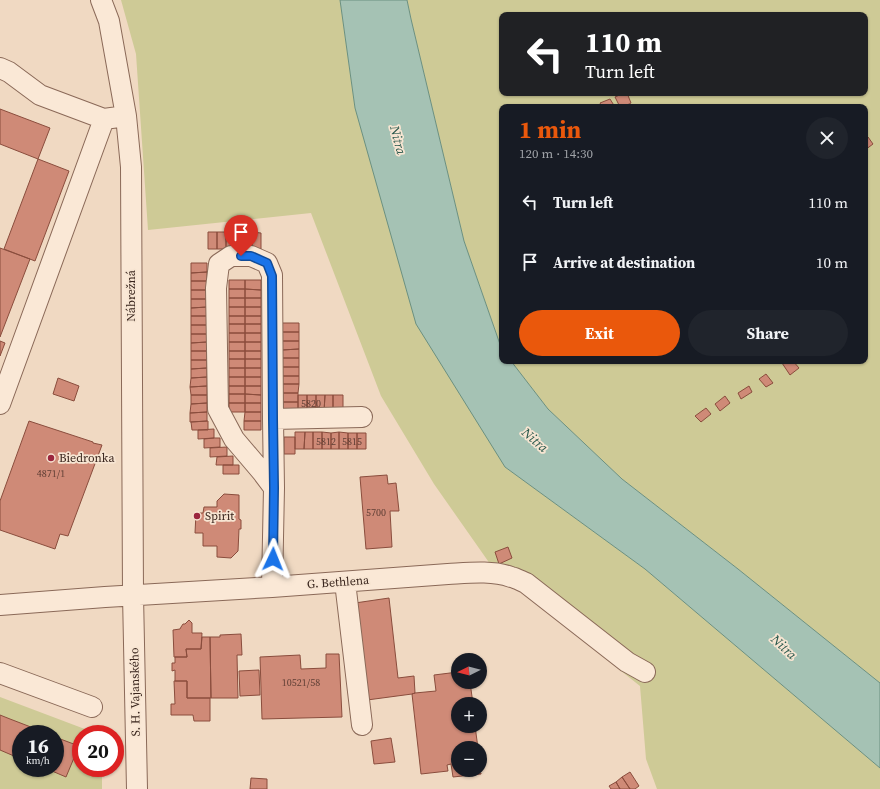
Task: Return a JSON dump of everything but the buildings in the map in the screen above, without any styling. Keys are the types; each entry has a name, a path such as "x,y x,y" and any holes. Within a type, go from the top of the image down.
{"street":[{"name":"Nábrežná","path":"101,0 109,21 126,116 131,166 133,595"},
{"path":"0,68 9,72 40,95 104,119 126,116"},
{"path":"0,404 104,119"},
{"path":"272,587 274,488 272,276 267,263 251,256 231,256 219,264 216,288 218,409 234,439 274,488"},
{"path":"273,419 362,417"},
{"name":"G. Bethlena","path":"0,605 473,572 497,573 510,576 526,583 627,662 645,672"},
{"path":"345,582 362,725"},
{"name":"S. H. Vajanského","path":"133,595 138,789"},
{"path":"0,672 92,707"}],"shaded area":[{"path":"121,0 340,0 355,108 505,467 645,569 880,768 880,789 657,789 646,759 640,686 495,571 434,484 381,396 311,213 148,230 136,54"},
{"path":"407,0 880,0 880,683 738,569 622,479 548,409 513,364 868,364 868,104 499,104 499,341 464,241"},
{"path":"0,697 74,725 72,725 72,777 102,777 102,789 0,789"}],"water":[{"name":"Nitra","path":"340,0 407,0 464,241 499,341 499,364 513,364 548,409 622,479 738,569 880,683 880,768 645,569 505,467 416,324 355,108"}],"place":[{"name":"Biedronka","path":"51,458"},
{"name":"Spirit","path":"197,516"}],"route":[{"path":"241,256 251,256 267,263 272,276 274,488 273,559"}]}
